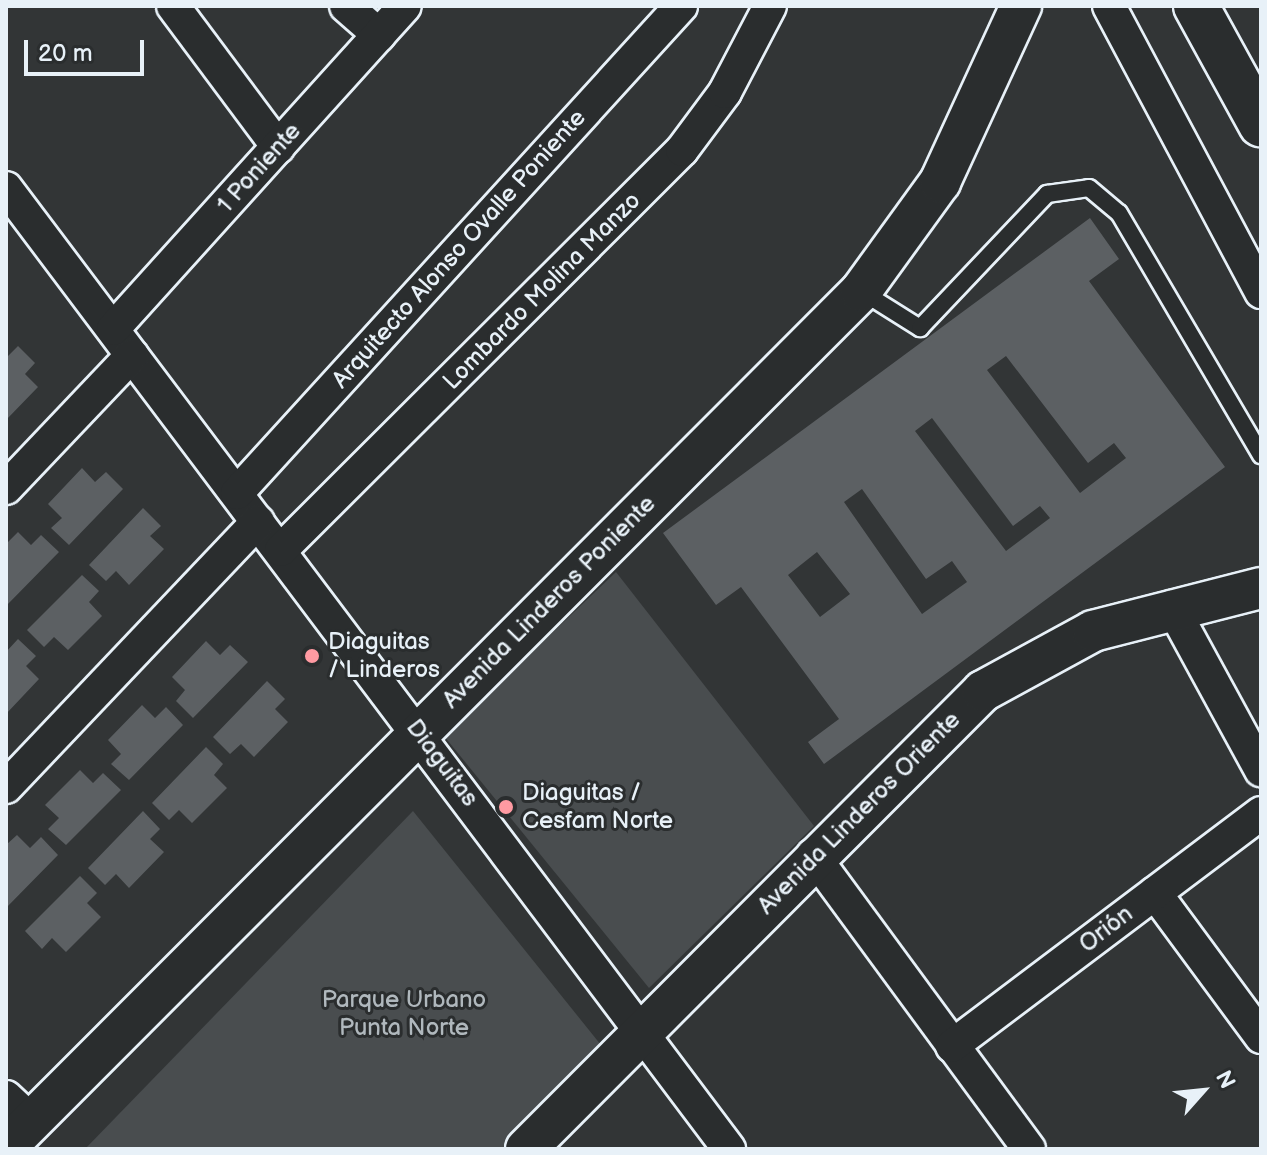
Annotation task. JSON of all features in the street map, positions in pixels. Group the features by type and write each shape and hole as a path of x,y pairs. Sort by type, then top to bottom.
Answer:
{"highway":[{"path":"1196,6 1261,124"}],"street":[{"path":"173,6 278,147"},
{"path":"346,6 379,35"},
{"name":"1 Poniente","path":"113,329 405,6"},
{"name":"Arquitecto Alonso Ovalle Poniente","path":"237,493 681,6"},
{"name":"Lombardo Molina Manzo","path":"281,550 682,150 725,92 770,6"},
{"name":"Avenida Linderos Poniente","path":"15,1122 418,731 861,291 940,182 1021,6"},
{"path":"1109,6 1261,292"},
{"name":"Diaguitas","path":"6,188 418,731 729,1149"},
{"path":"6,488 132,355"},
{"path":"6,787 258,521"},
{"name":"Avenida Linderos Oriente","path":"526,1149 644,1034 813,855 983,691 1055,647 1172,607 1261,588"},
{"path":"1172,607 1261,770"},
{"name":"Orión","path":"952,1046 1261,813"},
{"path":"813,855 1029,1149"},
{"path":"1155,893 1261,1037"}],"lane":[{"path":"861,291 920,328 1047,194 1089,188 1119,213 1261,455"}],"green space":[{"path":"616,572 814,826 649,988 444,736"},
{"name":"Parque Urbano Punta Norte","path":"413,811 605,1050 502,1149 85,1149"}],"building":[{"path":"1090,218 1119,259 1089,281 1225,467 824,764 808,742 839,719 741,587 716,605 663,533","holes":["1006,356 1088,463 1114,443 1126,458 1080,493 987,370","932,418 1013,526 1040,506 1050,518 1006,551 915,431","862,489 926,579 952,561 967,582 922,614 844,502","817,552 850,594 820,617 788,575"]},
{"path":"18,346 35,363 25,374 38,387 6,420 6,358"},
{"path":"82,468 95,482 106,472 123,489 69,545 51,528 62,518 48,504"},
{"path":"143,508 161,526 150,536 164,549 129,585 116,571 106,581 89,565"},
{"path":"18,532 31,545 41,535 59,552 6,606 6,544"},
{"path":"82,575 99,591 89,602 102,616 68,650 54,637 44,647 27,630"},
{"path":"18,639 36,656 26,666 39,679 6,714 6,652"},
{"path":"206,641 220,655 230,645 248,662 193,718 176,701 185,690 172,677"},
{"path":"267,681 285,699 275,709 288,722 254,757 241,744 230,754 213,737"},
{"path":"142,705 155,718 166,707 183,725 129,780 111,764 121,754 108,740"},
{"path":"206,747 223,764 214,775 227,788 192,823 179,810 169,820 152,803"},
{"path":"80,770 93,783 103,773 121,790 66,845 48,829 59,818 45,805"},
{"path":"143,811 160,829 150,839 164,852 129,888 116,874 105,885 88,868"},
{"path":"17,835 30,848 41,837 58,855 6,908 6,845"},
{"path":"80,876 97,893 87,903 101,917 66,952 52,938 42,949 25,931"}],"place":[{"name":"Diaguitas / Linderos","path":"312,656"},
{"name":"Diaguitas / Cesfam Norte","path":"506,807"}]}
